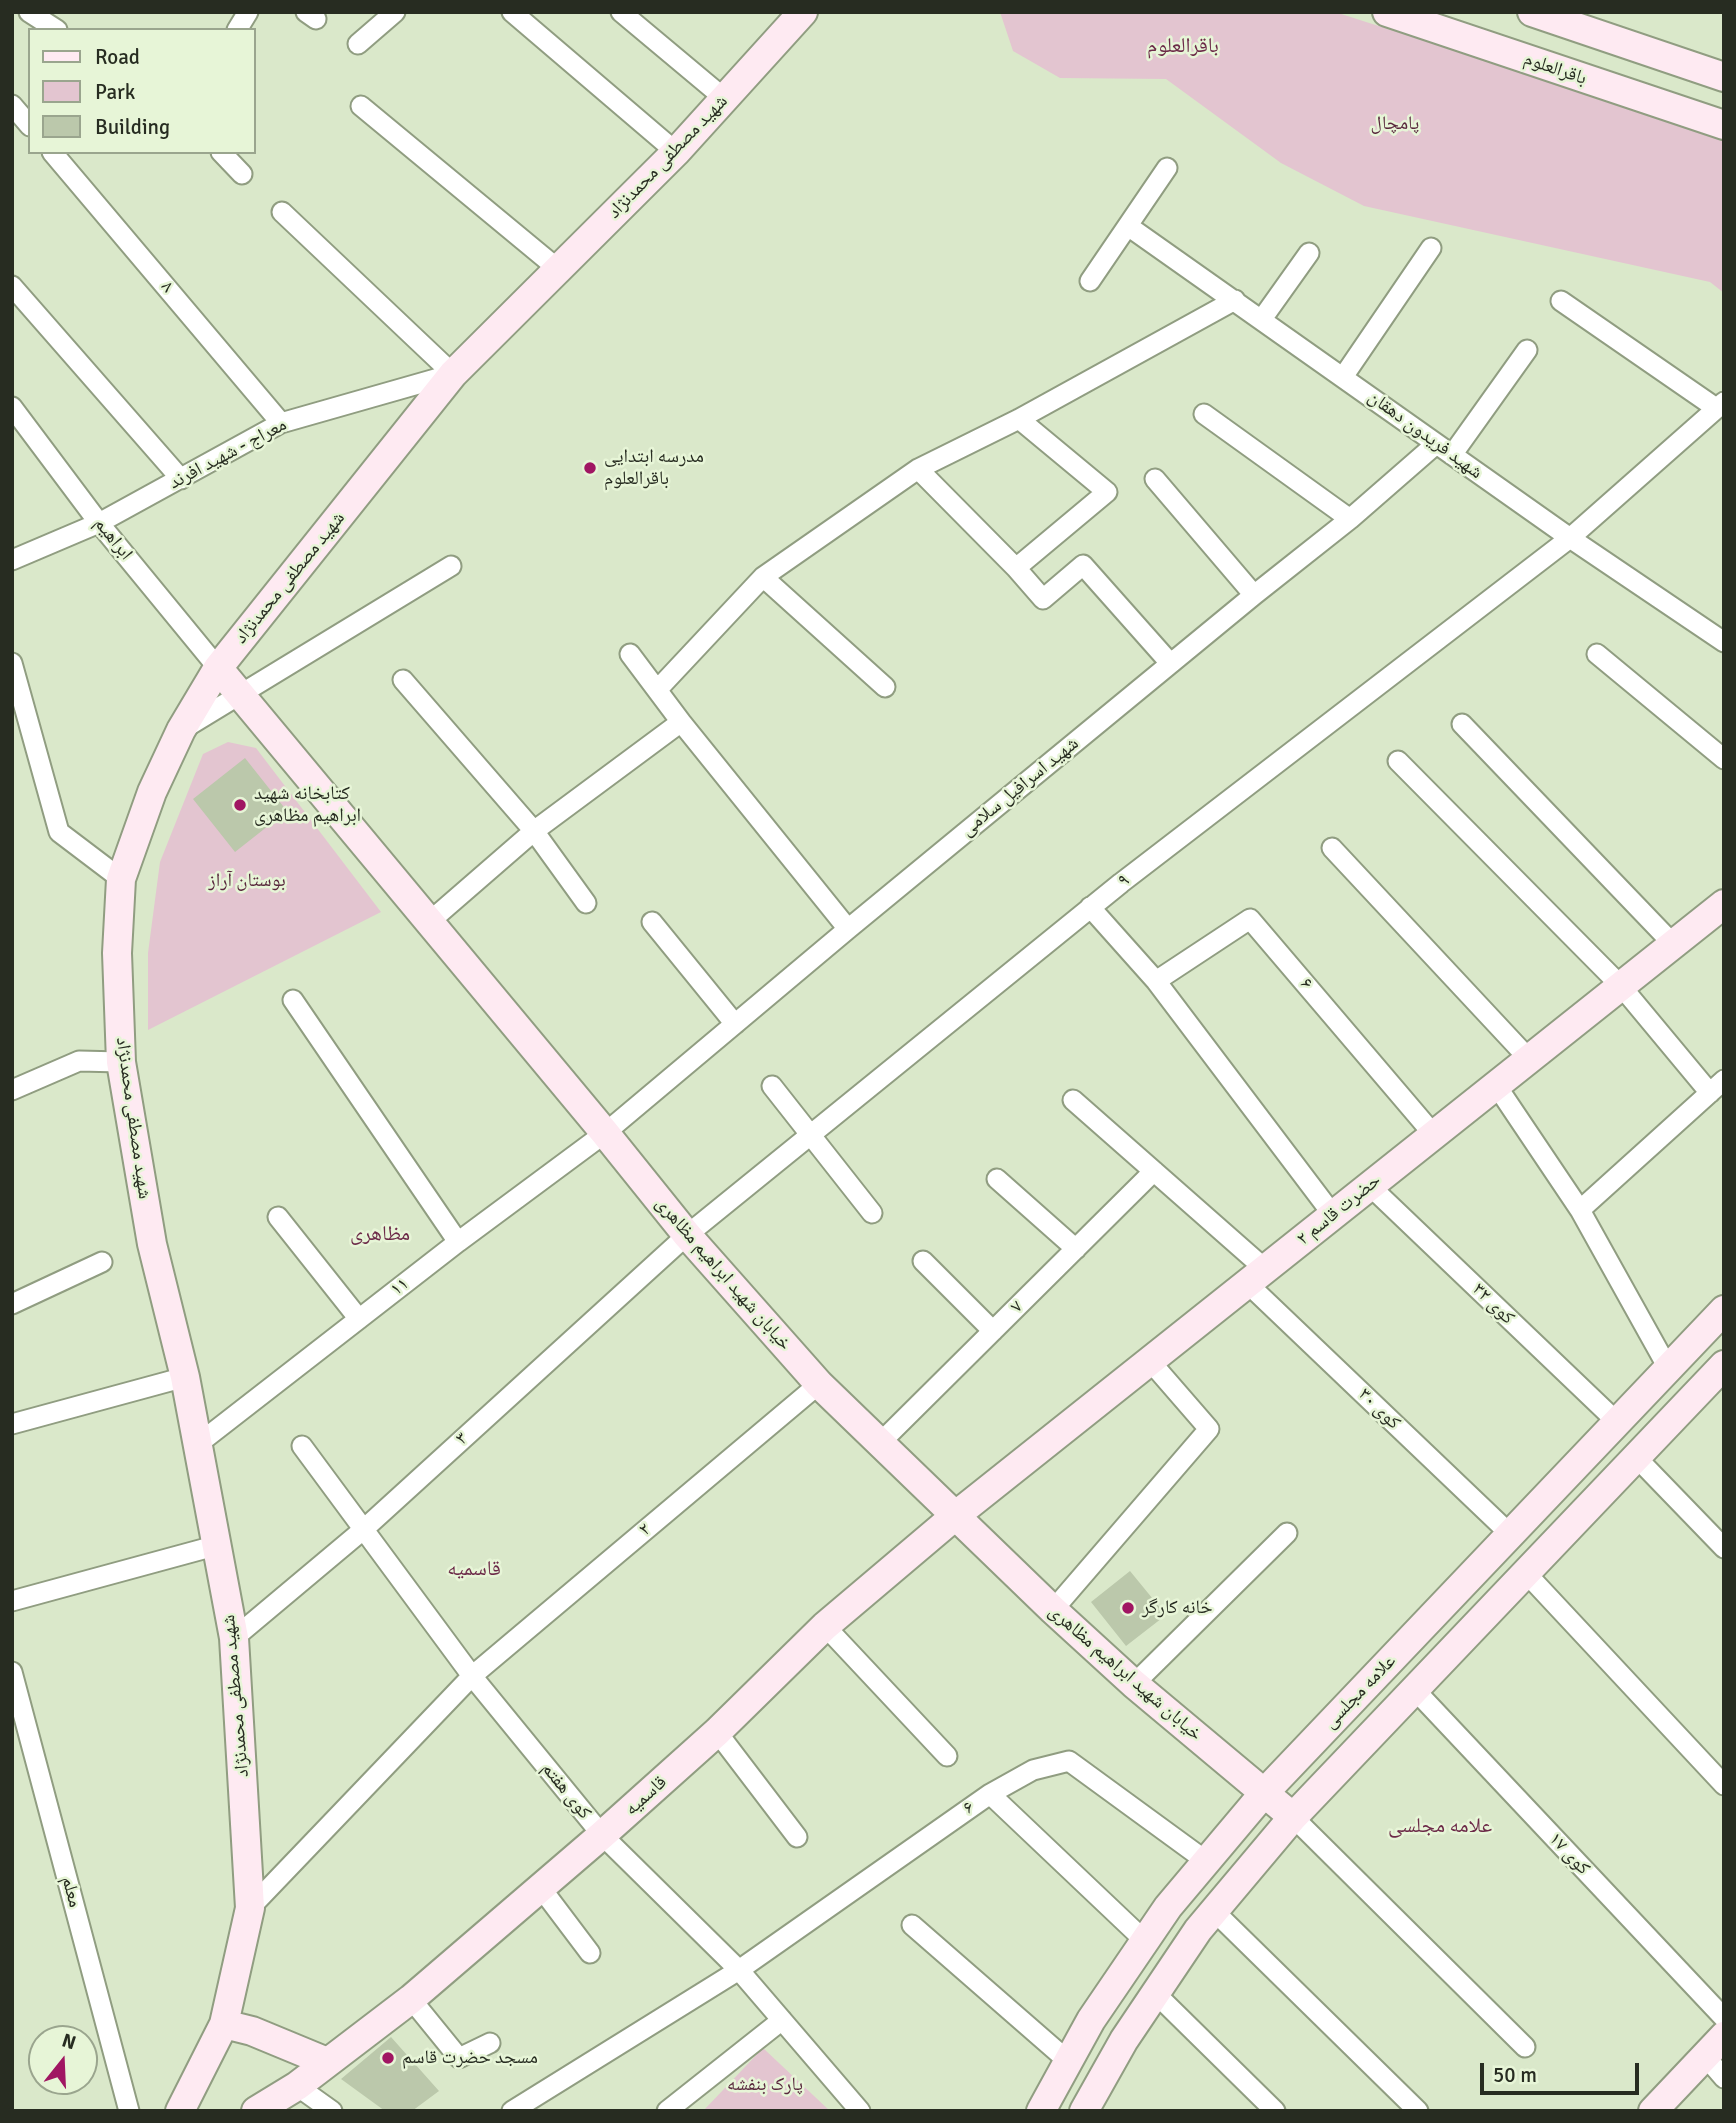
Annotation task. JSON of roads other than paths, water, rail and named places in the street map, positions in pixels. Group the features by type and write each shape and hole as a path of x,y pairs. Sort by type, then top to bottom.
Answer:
{"main road":[{"name":"باقرالعلوم","path":"1387,12 1724,125"},
{"name":"شهید مصطفی محمدنژاد","path":"180,2111 224,2024 250,1908 234,1638 198,1444 152,1244 121,1062 117,953 121,879 152,792 181,730 218,668 453,374 677,152 797,14"},
{"path":"1550,15 1724,76"},
{"name":"خیابان شهید ابراهیم مظاهری","path":"218,668 605,1133 687,1236 818,1384 1053,1610 1134,1684 1293,1817"},
{"name":"۲ حضرت قاسم","path":"955,1516 1724,904"},
{"name":"علامه مجلسی","path":"1041,2111 1091,2020 1168,1907 1206,1861 1264,1793 1724,1310"},
{"name":"علامه مجلسی","path":"1084,2111 1124,2040 1198,1930 1293,1817 1724,1365"},
{"name":"قاسمیه","path":"256,2111 296,2086 411,1999 602,1835 717,1732 825,1626 955,1516"},
{"path":"224,2024 277,2040 327,2062"},
{"path":"1653,2111 1714,2046"}],"street":[{"path":"29,12 54,28"},
{"path":"238,28 248,12"},
{"path":"358,44 395,12"},
{"path":"512,12 677,152"},
{"path":"621,12 725,99"},
{"path":"12,105 28,124"},
{"path":"361,106 558,269"},
{"name":"۸","path":"54,154 281,422"},
{"path":"223,154 242,174"},
{"path":"1090,281 1167,168"},
{"path":"282,212 453,374"},
{"name":"شهید فریدون دهقان","path":"1128,226 1570,538 1724,642"},
{"path":"1343,377 1431,248"},
{"path":"1262,319 1309,253"},
{"path":"12,286 181,479"},
{"path":"658,689 763,577 918,469 1019,419 1235,300"},
{"path":"1561,301 1720,405"},
{"name":"شهید اسرافیل سلامی","path":"605,1133 1170,663 1350,519 1444,450 1527,350"},
{"name":"معراج - شهید افرند","path":"12,560 99,523 281,422 453,374"},
{"name":"۹","path":"687,1236 1090,907 1570,538 1720,405"},
{"name":"ابراهیم","path":"12,407 99,523 218,668"},
{"path":"1203,414 1350,519"},
{"path":"1016,568 1107,492 1019,419"},
{"path":"918,469 1043,598 1083,565 1170,663"},
{"path":"1155,479 1254,595"},
{"path":"181,730 451,566"},
{"path":"763,577 885,687"},
{"path":"630,654 681,722 848,929"},
{"path":"1597,654 1724,759"},
{"path":"12,663 59,832 121,879"},
{"path":"402,680 534,831 586,903"},
{"path":"428,923 534,831 681,722"},
{"path":"1462,724 1673,944"},
{"path":"1398,761 1717,1086 1580,1210"},
{"path":"1332,848 1529,1059"},
{"path":"1090,907 1156,981 1333,1215"},
{"name":"۶","path":"1156,981 1250,919 1434,1135"},
{"path":"652,922 735,1024"},
{"path":"293,1000 458,1242"},
{"path":"12,1090 79,1061 121,1062"},
{"path":"1496,1085 1580,1210 1668,1368"},
{"path":"772,1086 872,1213"},
{"name":"کوی ۳۰","path":"1073,1100 1154,1171 1510,1534"},
{"name":"۱۱","path":"198,1444 458,1242 605,1133"},
{"name":"۷","path":"880,1443 1154,1171"},
{"path":"997,1179 1076,1249"},
{"name":"کوی ۳۲","path":"1370,1186 1617,1422"},
{"path":"278,1217 359,1319"},
{"name":"۳","path":"234,1638 363,1529 687,1236"},
{"path":"923,1261 993,1331"},
{"path":"12,1304 102,1262"},
{"path":"1053,1610 1209,1429 1150,1361"},
{"path":"12,1424 184,1377"},
{"name":"۲","path":"250,1908 472,1676 818,1384"},
{"name":"کوی هفتم","path":"302,1447 472,1676 602,1835 738,1970 860,2111"},
{"path":"1636,1457 1724,1548"},
{"path":"1134,1684 1287,1533"},
{"path":"12,1601 218,1545"},
{"path":"1526,1573 1724,1785"},
{"path":"825,1626 947,1756"},
{"name":"معلم","path":"12,1672 129,2111"},
{"name":"کوی ۱۷","path":"1415,1690 1724,2018"},
{"path":"717,1732 797,1837"},
{"name":"۶","path":"513,2111 738,1970 990,1794 1032,1770 1069,1761 1206,1861"},
{"path":"990,1794 1145,1941"},
{"path":"1293,1817 1525,2047"},
{"path":"541,1888 590,1953"},
{"path":"1214,1911 1418,2111"},
{"path":"912,1925 1069,2061"},
{"path":"1156,1994 1275,2111"},
{"path":"411,1999 459,2058 489,2043"},
{"path":"667,2111 782,2020"},
{"path":"1714,2046 1724,2078"},
{"path":"296,2086 332,2111"}],"place":[{"name":"مدرسه ابتدایی باقرالعلوم","path":"590,468"},
{"name":"کتابخانه شهید ابراهیم مظاهری","path":"240,805"},
{"name":"خانه کارگر","path":"1128,1608"},
{"name":"مسجد حضرت قاسم","path":"388,2058"}],"district":[{"name":"باقرالعلوم","path":"1183,46"},
{"name":"مظاهری","path":"380,1234"},
{"name":"قاسمیه","path":"474,1569"},
{"name":"علامه مجلسی","path":"1440,1826"}],"park label":[{"name":"پامچال","path":"1395,124"},
{"name":"بوستان آراز","path":"247,881"},
{"name":"پارک بنفشه","path":"765,2085"}]}
